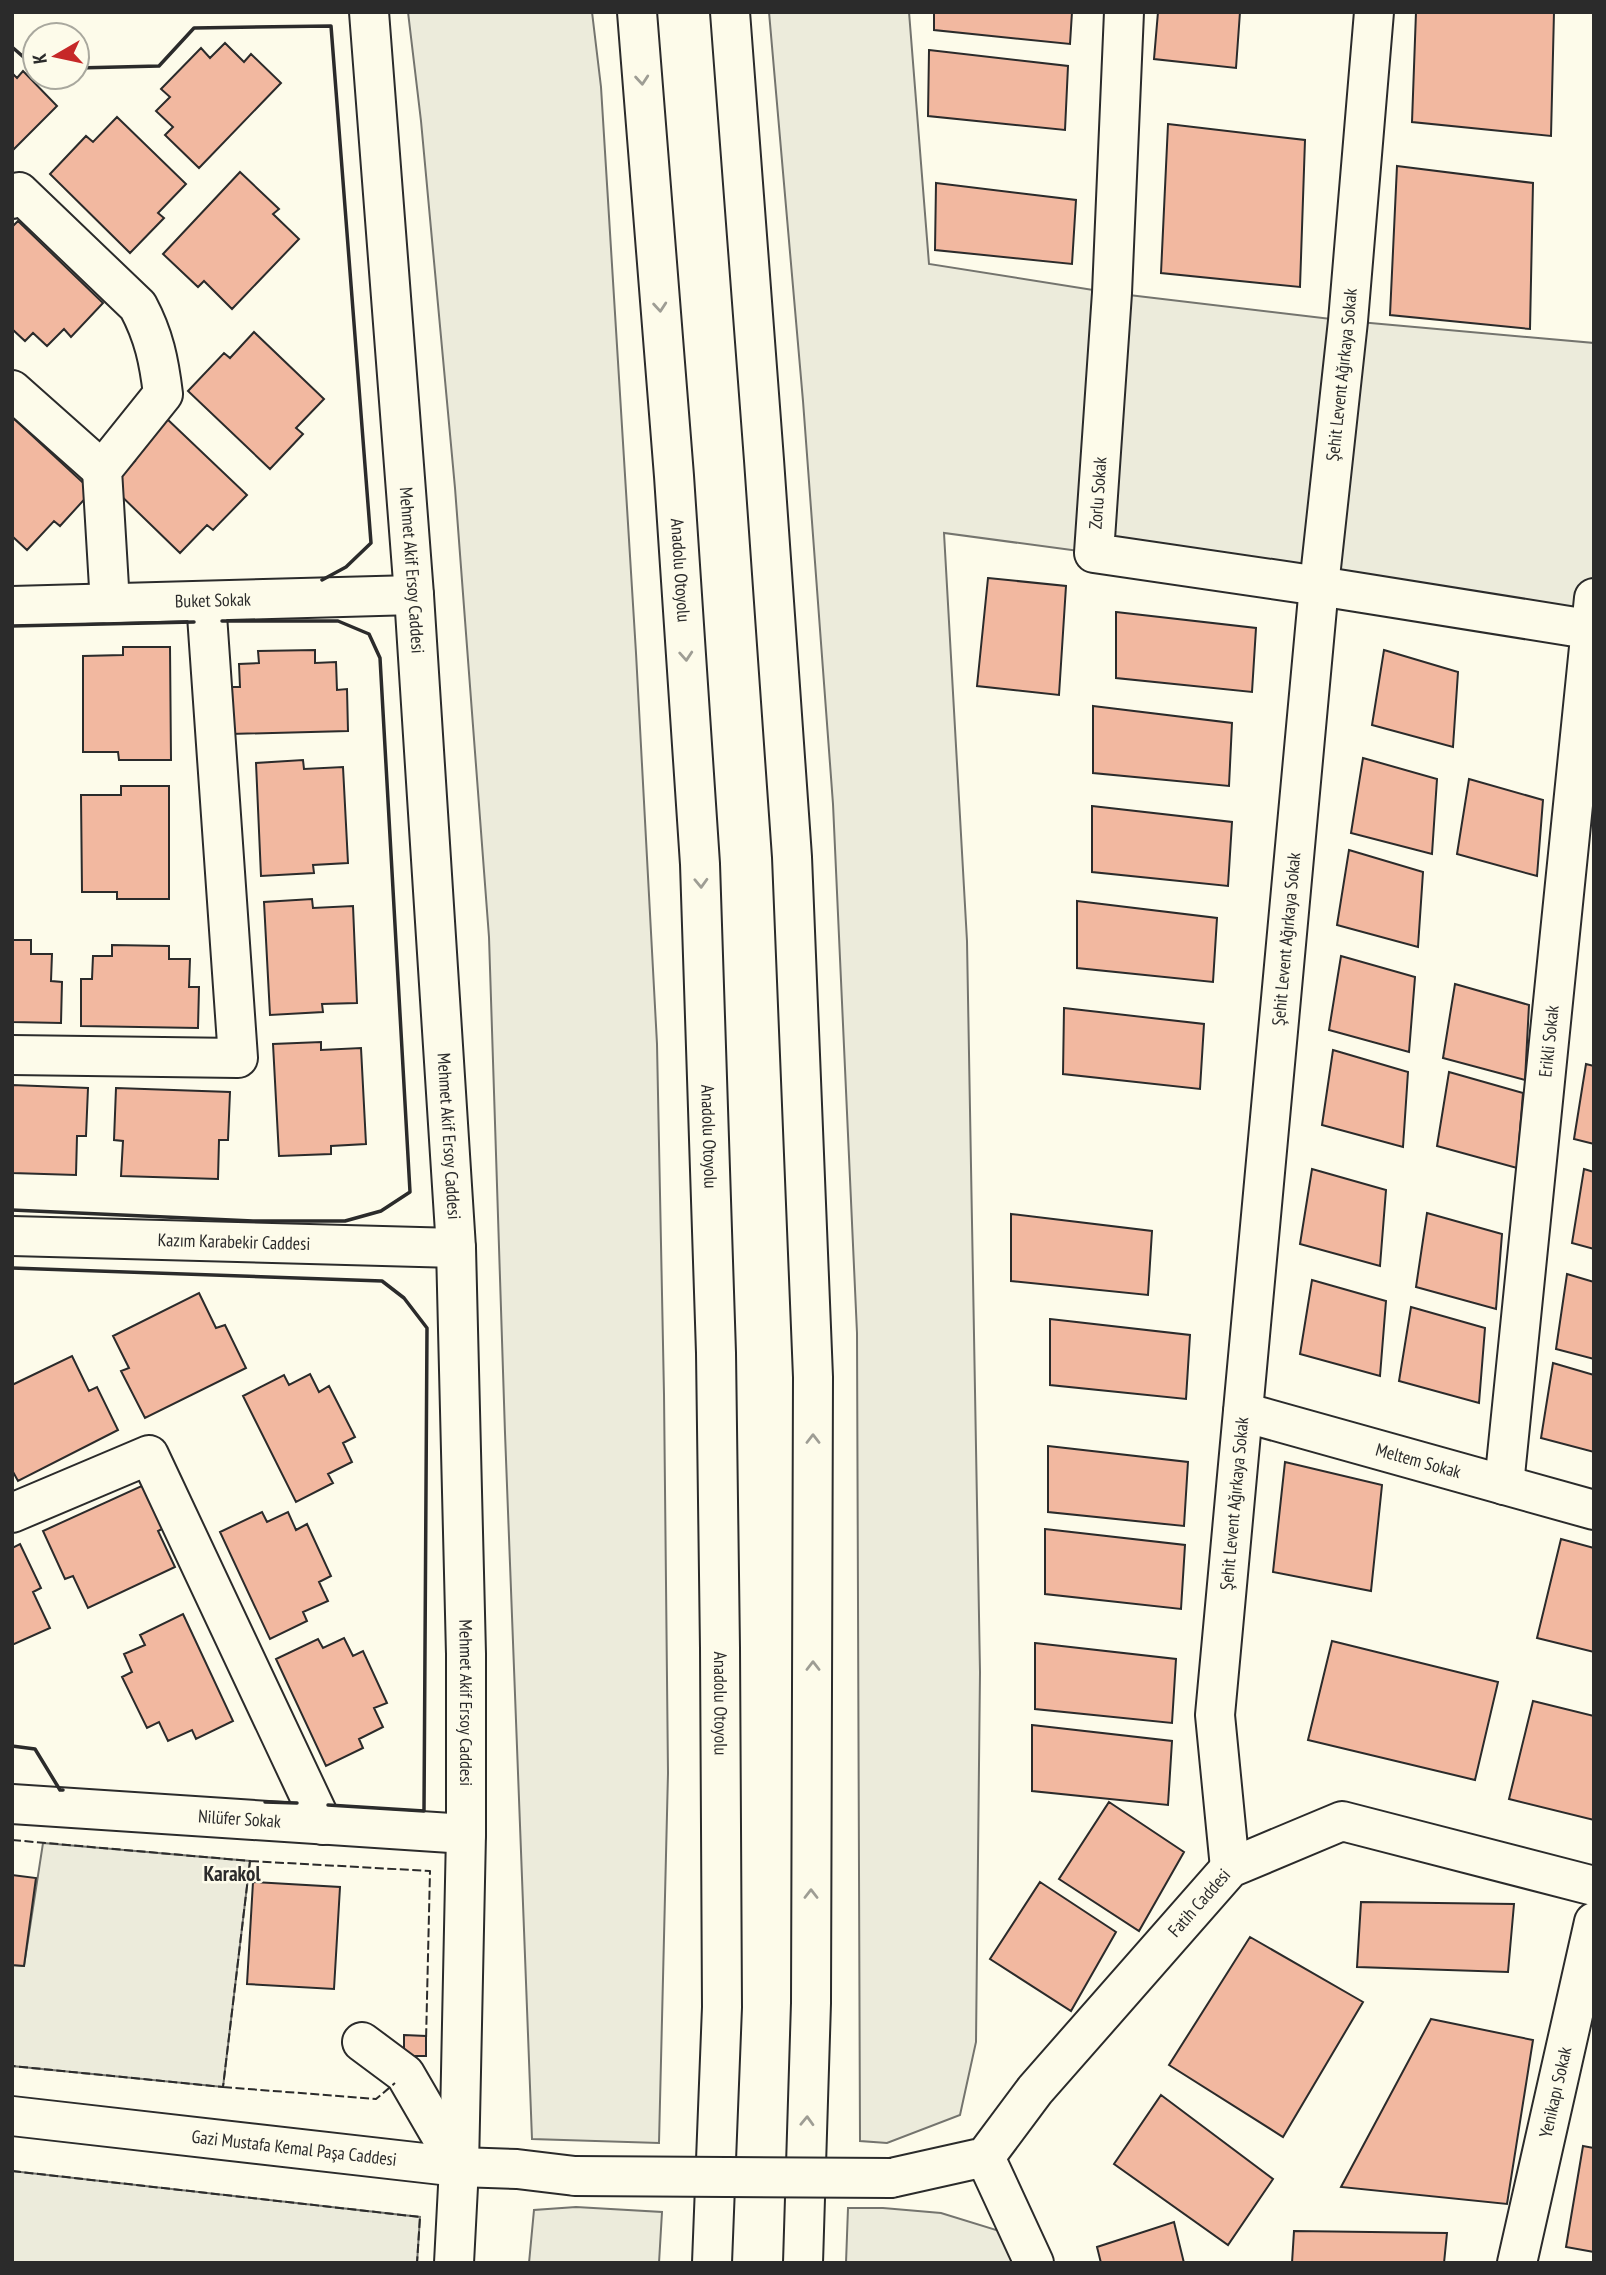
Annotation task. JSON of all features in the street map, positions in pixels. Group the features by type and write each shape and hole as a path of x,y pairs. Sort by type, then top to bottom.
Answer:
{"main road":[{"name":"Mehmet Akif Ersoy Caddesi","path":"369,12 414,595 456,1248 466,1640 466,1834 459,2167 454,2263"},
{"name":"Anadolu Otoyolu","path":"637,12 675,490 700,864 716,1353 720,1662 722,2007 712,2263"},
{"path":"730,12 792,857 813,1377 811,1989 803,2263"},
{"name":"Zorlu Sokak","path":"1124,12 1112,293 1094,553 1320,586 1592,619"},
{"name":"Şehit Levent Ağırkaya Sokak","path":"1230,1868 1216,1715 1320,586 1348,321 1374,12"},
{"path":"12,199 19,192 138,306 150,329 159,364 163,394 102,470 110,604"},
{"path":"12,390 102,470"},
{"name":"Buket Sokak","path":"12,606 414,595"},
{"path":"12,1055 238,1058 206,601"},
{"name":"Erikli Sokak","path":"1504,1485 1592,619"},
{"name":"Kazım Karabekir Caddesi","path":"12,1236 456,1248"},
{"name":"Meltem Sokak","path":"1243,1412 1594,1510"},
{"path":"12,1513 149,1455 323,1825"},
{"name":"Nilüfer Sokak","path":"12,1804 466,1834"},
{"name":"Fatih Caddesi","path":"985,2157 1035,2090 1230,1868 1342,1821 1594,1886"},
{"name":"Yenikapı Sokak","path":"1517,2263 1594,1922"},
{"path":"362,2042 405,2074 459,2167"},
{"name":"Gazi Mustafa Kemal Paşa Caddesi","path":"12,2116 459,2167 517,2169 575,2176 891,2178 985,2157"},
{"path":"985,2157 1034,2263"}],"shaded area":[{"path":"408,12 592,12 601,87 657,1044 668,1773 659,2143 532,2139 489,937 455,488 421,121"},
{"path":"769,12 909,12 929,264 1112,293 1348,321 1594,343 1594,630 1094,553 944,533 967,941 980,1672 976,2042 960,2115 887,2143 860,2141 857,1333 833,804 803,401"},
{"path":"43,1843 250,1861 223,2087 12,2066 12,1965 24,1966"},
{"path":"12,2171 420,2217 417,2263 12,2263"},
{"path":"576,2207 662,2212 659,2263 529,2263 534,2210"},
{"path":"848,2208 941,2213 1022,2238 1034,2263 846,2263"}],"building":[{"path":"934,12 1072,12 1070,44 934,30"},
{"path":"1158,12 1240,12 1236,68 1154,59"},
{"path":"1416,12 1554,12 1551,136 1412,122"},
{"path":"225,43 244,62 251,54 281,83 199,168 165,135 173,127 156,111 170,97 161,89 201,48 210,58"},
{"path":"929,50 1068,66 1065,130 928,116"},
{"path":"12,73 17,78 21,73 21,91 42,91 57,106 12,151"},
{"path":"117,117 186,184 158,213 164,218 130,253 50,174 86,136 93,142"},
{"path":"1168,124 1305,140 1300,287 1161,273"},
{"path":"1397,166 1533,183 1530,329 1390,315"},
{"path":"240,172 279,209 273,214 299,239 232,309 204,281 198,287 163,254"},
{"path":"936,183 1076,200 1072,264 935,250"},
{"path":"18,221 103,303 71,337 64,329 47,346 33,333 25,341 12,329 12,227"},
{"path":"254,332 324,399 296,428 303,434 270,469 188,391 224,353 230,358"},
{"path":"12,417 92,491 60,526 54,521 27,550 12,536"},
{"path":"165,417 247,495 213,530 207,525 180,553 111,486 135,461 129,455"},
{"path":"988,578 1066,586 1059,695 977,686"},
{"path":"1116,612 1256,628 1252,692 1116,678"},
{"path":"123,647 170,647 171,760 119,760 118,752 83,752 83,656 123,655"},
{"path":"315,650 315,663 336,662 337,690 347,689 348,731 230,734 229,687 240,687 239,664 259,663 258,651"},
{"path":"1384,650 1458,672 1453,747 1372,725"},
{"path":"1093,706 1232,723 1229,786 1093,773"},
{"path":"1363,758 1437,779 1432,854 1351,833"},
{"path":"303,760 304,769 343,767 348,863 313,865 314,873 261,876 256,763"},
{"path":"1469,779 1543,800 1537,876 1457,854"},
{"path":"121,786 169,786 169,899 117,899 117,892 82,892 81,795 121,795"},
{"path":"1092,806 1232,822 1228,886 1092,872"},
{"path":"1349,850 1423,872 1418,947 1337,925"},
{"path":"312,899 313,908 353,906 357,1003 322,1004 323,1012 270,1015 264,902"},
{"path":"1077,901 1217,918 1213,982 1077,968"},
{"path":"12,940 31,940 31,954 52,954 51,981 62,982 61,1023 12,1022"},
{"path":"112,945 169,946 169,959 190,959 189,987 199,987 198,1028 81,1026 81,979 92,979 93,956 112,956"},
{"path":"1341,956 1415,977 1409,1052 1329,1030"},
{"path":"1455,984 1529,1005 1525,1080 1443,1058"},
{"path":"1064,1008 1204,1024 1200,1089 1063,1074"},
{"path":"321,1042 321,1050 361,1048 366,1144 331,1146 331,1154 279,1156 273,1044"},
{"path":"1333,1050 1408,1072 1403,1147 1322,1125"},
{"path":"1586,1064 1594,1066 1594,1144 1574,1139"},
{"path":"1449,1072 1523,1093 1517,1168 1437,1146"},
{"path":"12,1085 88,1088 86,1136 77,1136 76,1175 12,1173"},
{"path":"116,1088 230,1092 228,1140 219,1140 218,1179 121,1176 123,1141 114,1140"},
{"path":"1312,1169 1386,1190 1380,1266 1300,1244"},
{"path":"1584,1169 1594,1172 1594,1249 1572,1243"},
{"path":"1427,1213 1502,1234 1496,1309 1416,1287"},
{"path":"1011,1214 1152,1231 1148,1295 1011,1281"},
{"path":"1567,1274 1594,1282 1594,1359 1556,1349"},
{"path":"1312,1280 1386,1301 1380,1376 1300,1354"},
{"path":"199,1293 216,1328 225,1325 246,1368 145,1418 121,1371 129,1368 113,1336"},
{"path":"1411,1307 1485,1328 1479,1403 1399,1381"},
{"path":"1050,1319 1190,1335 1186,1399 1050,1385"},
{"path":"72,1356 89,1391 97,1387 118,1430 18,1481 12,1470 12,1385"},
{"path":"1553,1363 1594,1375 1594,1452 1541,1438"},
{"path":"310,1374 319,1392 329,1386 355,1437 343,1443 352,1462 328,1474 333,1483 296,1502 243,1396 284,1375 289,1385"},
{"path":"1048,1446 1188,1462 1184,1526 1048,1512"},
{"path":"1285,1462 1382,1485 1371,1591 1273,1572"},
{"path":"146,1484 166,1527 158,1531 175,1567 88,1608 73,1576 65,1579 43,1531"},
{"path":"262,1512 267,1522 288,1512 296,1530 307,1524 331,1576 319,1582 328,1601 303,1612 307,1621 270,1639 220,1532"},
{"path":"1045,1529 1185,1545 1181,1609 1045,1594"},
{"path":"1561,1539 1594,1548 1594,1652 1537,1638"},
{"path":"20,1544 41,1588 33,1592 50,1628 12,1645 12,1548"},
{"path":"183,1614 233,1721 196,1739 192,1730 168,1741 159,1722 147,1728 122,1677 132,1672 124,1654 145,1645 140,1635"},
{"path":"344,1638 353,1656 363,1651 387,1703 374,1708 383,1727 359,1739 363,1748 326,1766 276,1659 318,1639 323,1648"},
{"path":"1332,1641 1498,1682 1475,1780 1308,1740"},
{"path":"1035,1643 1176,1659 1172,1723 1035,1709"},
{"path":"1533,1701 1594,1716 1594,1820 1509,1799"},
{"path":"1032,1725 1172,1741 1168,1805 1032,1791"},
{"path":"1109,1802 1184,1852 1139,1931 1059,1879"},
{"path":"12,1875 36,1878 24,1966 12,1965"},
{"path":"253,1882 340,1887 334,1989 247,1984"},
{"path":"1040,1882 1116,1932 1071,2011 990,1959"},
{"path":"1361,1902 1514,1904 1508,1972 1357,1967"},
{"path":"1250,1937 1363,2002 1283,2137 1169,2065"},
{"path":"1431,2019 1533,2040 1507,2204 1341,2187"},
{"path":"404,2035 426,2036 426,2056 404,2056"},
{"path":"1161,2095 1273,2179 1228,2245 1114,2164"},
{"path":"1583,2146 1594,2148 1594,2252 1566,2247"},
{"path":"1174,2222 1184,2263 1101,2263 1097,2247"},
{"path":"1294,2231 1447,2233 1444,2263 1292,2263"}],"fence":[{"path":"12,1840 250,1861 223,2087 12,2066"},
{"path":"250,1861 430,1871 426,2041"},
{"path":"223,2087 376,2099 395,2083"},
{"path":"12,2171 420,2217 417,2263"}],"wall":[{"path":"91,68 159,66 194,28 331,26 371,543 346,567 322,580"},
{"path":"12,47 21,55"},
{"path":"12,1210 253,1221 345,1221 381,1211 410,1192 380,658 369,634 338,621 222,621"},
{"path":"12,626 194,622"},
{"path":"12,1268 382,1281 404,1298 427,1328 424,1811 328,1805"},
{"path":"12,1746 35,1749 60,1790 63,1790"},
{"path":"265,1802 297,1803"}],"district":[{"name":"Karakol","path":"232,1874"}]}
